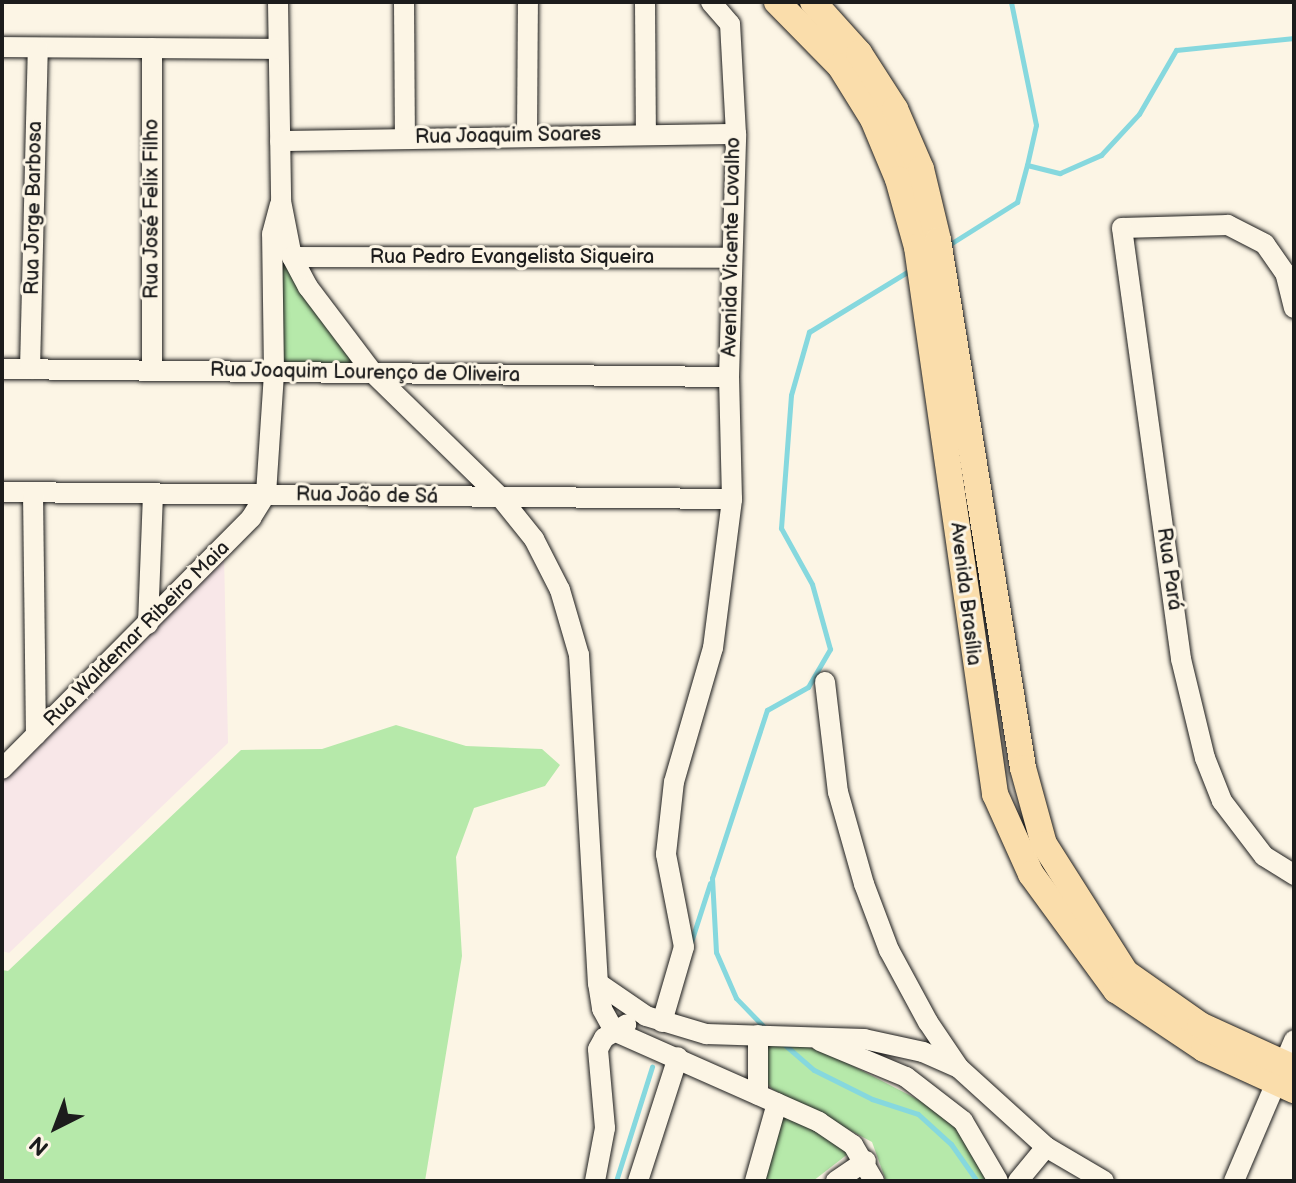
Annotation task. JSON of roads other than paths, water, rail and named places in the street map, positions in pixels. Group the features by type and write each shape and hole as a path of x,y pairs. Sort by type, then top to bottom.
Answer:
{"main road":[{"name":"Avenida Brasília","path":"777,2 840,66 910,174"},
{"name":"Avenida Brasília","path":"813,2 859,53 895,109 910,174 917,247 954,413 1023,768 1044,844 1126,973 1200,1025 1287,1077"}],"street":[{"path":"278,2 281,201 292,257 308,287 373,373 501,498 534,539 560,590 579,655 602,1009 614,1031 819,1122 853,1145 866,1161 874,1181"},
{"path":"404,2 405,138"},
{"path":"527,136 528,2"},
{"path":"645,2 646,135"},
{"name":"Avenida Vicente Lovalho","path":"654,1019 684,947 666,854 674,782 713,648 732,499 729,377 736,134 730,24 711,2"},
{"path":"2,47 278,49"},
{"name":"Rua Jorge Barbosa","path":"30,369 38,48"},
{"name":"Rua José Felix Filho","path":"152,48 152,370"},
{"name":"Rua Joaquim Soares","path":"280,141 736,134"},
{"path":"266,494 274,372 272,234 281,201"},
{"name":"Rua Pará","path":"1294,308 1285,273 1265,244 1228,225 1122,228 1181,659 1205,758 1222,801 1264,856 1294,875"},
{"name":"Rua Pedro Evangelista Siqueira","path":"292,257 732,258"},
{"name":"Rua Joaquim Lourenço de Oliveira","path":"2,369 729,377"},
{"name":"Rua João de Sá","path":"2,492 732,499"},
{"path":"33,492 36,735"},
{"path":"148,624 153,493"},
{"name":"Rua Waldemar Ribeiro Maia","path":"2,769 251,518 266,494"},
{"path":"825,682 838,792 864,884 889,950 959,1068 1046,1147 1104,1181"},
{"path":"598,983 654,1019 706,1034 864,1039 923,1052 959,1068"},
{"path":"595,1181 605,1128 598,1049 614,1031 654,1019"},
{"path":"755,1181 768,1099 758,1035"},
{"path":"805,1035 906,1077 963,1121 998,1181"},
{"path":"1234,1181 1287,1077 1294,1040"},
{"path":"638,1181 678,1057"},
{"path":"1018,1181 1046,1147"},
{"path":"836,1181 866,1161"}],"waterway":[{"path":"947,246 1017,202 1027,165 1036,125 1011,2"},
{"path":"1027,165 1060,173 1101,155 1139,114 1176,50 1294,38"},
{"path":"766,1029 736,998 716,952 712,878 767,710 808,687 830,649 812,584 781,528 791,395 809,332 912,269"},
{"path":"691,942 710,883"},
{"path":"785,1045 814,1070 872,1099 918,1114 951,1144 977,1181"},
{"path":"616,1181 652,1067"}]}
